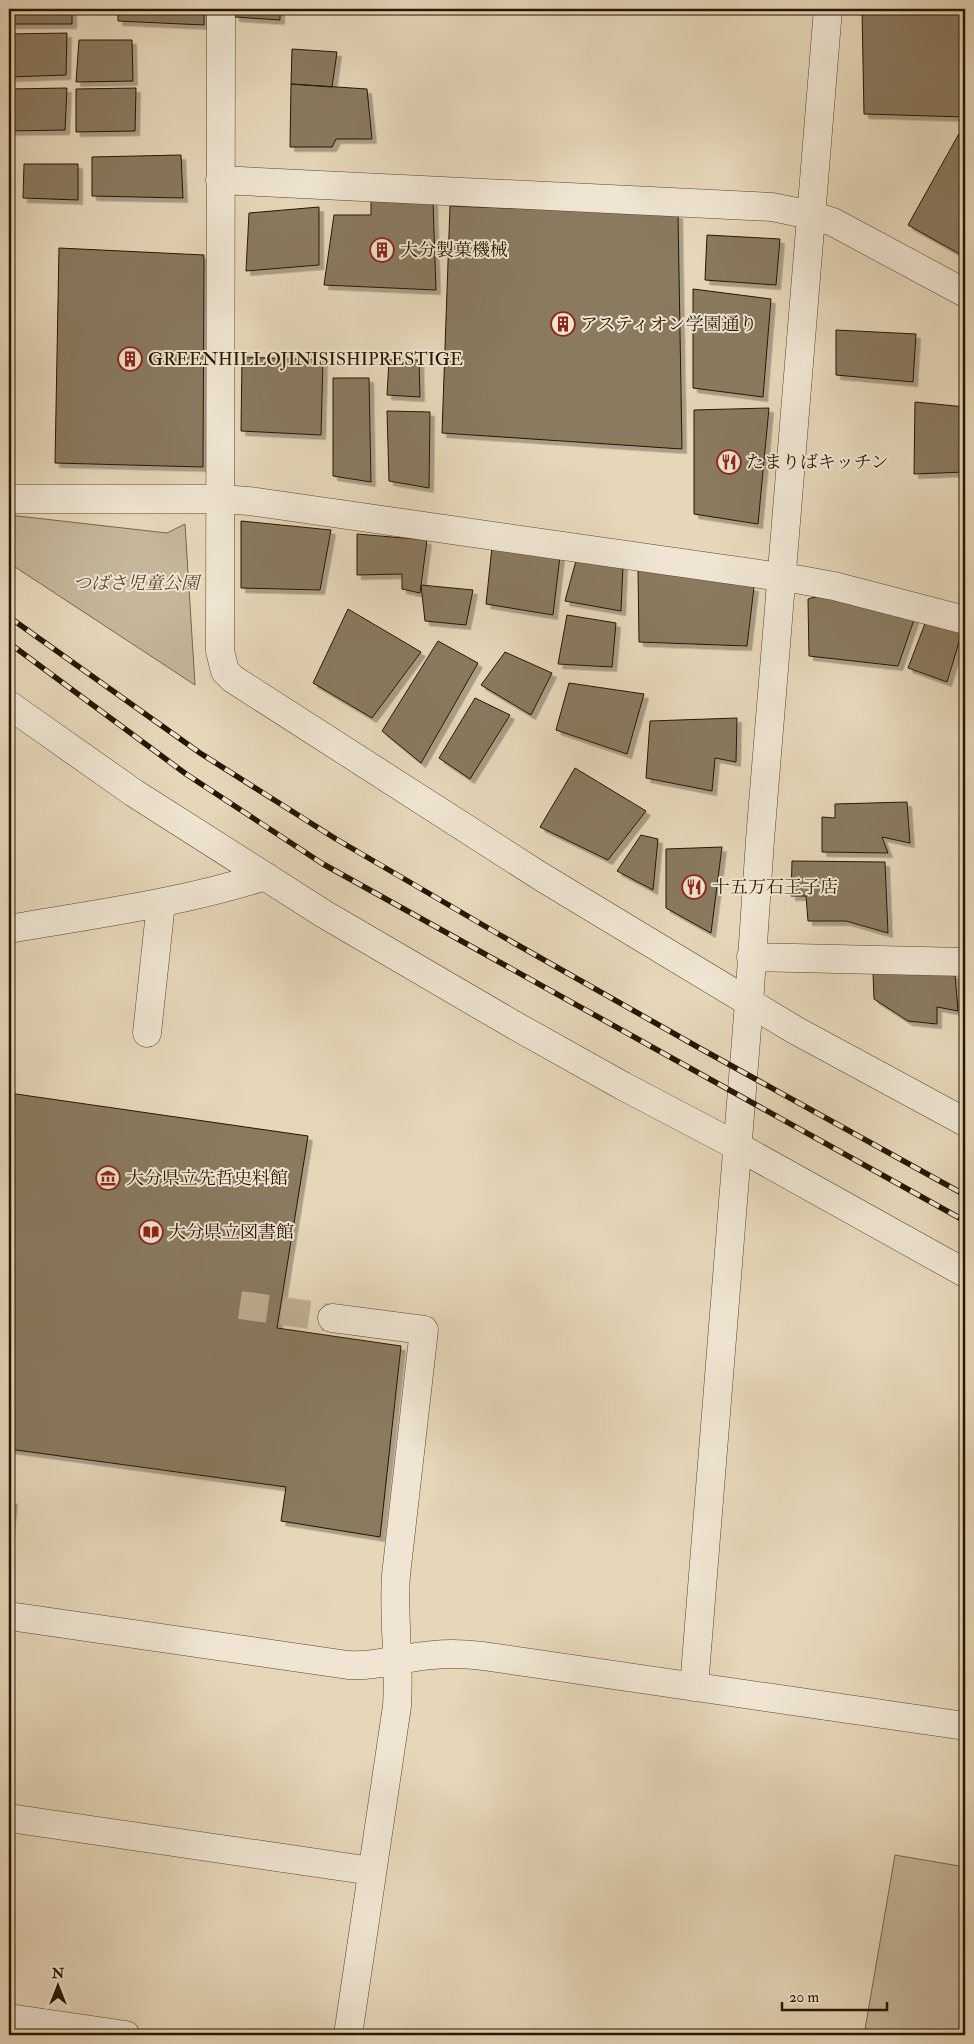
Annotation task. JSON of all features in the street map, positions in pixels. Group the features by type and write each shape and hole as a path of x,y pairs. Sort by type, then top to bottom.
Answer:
{"street":[{"path":"221,9 220,652 225,671 233,679 540,876 795,1030 965,1122"},
{"path":"694,1687 781,578 828,9"},
{"path":"220,180 772,207 811,215 853,232 965,293"},
{"path":"9,499 220,499 249,501 834,586 965,620"},
{"path":"9,705 134,793 324,914 622,1086 737,1146 965,1273"},
{"path":"9,929 161,903 227,889 265,876"},
{"path":"147,1033 161,903"},
{"path":"752,957 965,962"},
{"path":"332,1318 424,1330 396,1575 394,1605 398,1661 397,1706 348,2035"},
{"path":"9,1616 348,1665 364,1666 430,1655 457,1653 965,1726"},
{"path":"9,1818 372,1871"},
{"path":"9,2018 126,2035"}],"green space":[{"name":"つばさ児童公園","path":"9,515 167,533 185,524 195,685 9,563"},
{"path":"895,1855 965,1867 965,2035 864,2035"}],"building":[{"path":"9,9 72,9 72,24 9,24"},
{"path":"118,9 204,9 204,25 118,21"},
{"path":"235,9 280,9 280,20 235,17"},
{"path":"862,9 965,9 965,117 864,114"},
{"path":"67,33 66,75 9,77 9,34"},
{"path":"79,40 132,40 133,81 76,82"},
{"path":"292,49 337,52 332,87 291,84"},
{"path":"291,84 367,89 372,139 336,139 332,147 290,147"},
{"path":"67,88 65,130 9,131 9,89"},
{"path":"136,88 135,131 76,132 76,89"},
{"path":"965,123 965,257 908,225"},
{"path":"181,155 183,198 92,196 92,157"},
{"path":"24,164 78,164 78,200 23,198"},
{"name":"大分製菓機械","path":"371,197 433,201 436,290 324,285 334,215 371,215"},
{"name":"アスティオン学園通り","path":"450,206 678,214 682,449 442,433"},
{"path":"319,207 319,265 246,271 249,213"},
{"path":"707,235 780,239 776,285 705,280"},
{"name":"GREENHILLOJINISISHIPRESTIGE","path":"59,248 204,255 203,467 55,463"},
{"path":"693,289 771,299 763,397 693,388"},
{"path":"836,330 916,334 913,382 836,375"},
{"path":"242,357 323,360 321,435 241,431"},
{"path":"389,360 419,360 420,397 387,395"},
{"path":"333,378 369,378 371,482 333,476"},
{"path":"915,402 965,407 965,472 914,474"},
{"name":"たまりばキッチン","path":"769,408 758,524 694,514 694,410"},
{"path":"387,411 430,412 429,488 389,481"},
{"path":"241,521 331,530 320,590 241,588"},
{"path":"357,534 427,540 420,593 402,589 402,574 357,575"},
{"path":"492,547 560,556 553,615 486,604"},
{"path":"577,557 623,565 621,611 565,601"},
{"path":"638,569 754,587 747,646 639,642"},
{"path":"421,585 473,590 466,625 425,621"},
{"path":"827,594 915,617 898,666 809,656 808,599"},
{"path":"348,609 421,652 372,718 313,683"},
{"path":"567,615 616,623 612,667 558,664"},
{"path":"926,621 963,629 947,682 908,668"},
{"path":"438,641 478,663 421,763 382,731"},
{"path":"505,652 552,673 531,715 481,685"},
{"path":"569,683 644,694 627,754 556,730"},
{"path":"475,698 510,715 470,779 439,758"},
{"path":"737,718 736,762 715,758 712,791 646,778 650,721"},
{"path":"575,768 646,811 608,860 540,827"},
{"path":"907,802 910,843 882,837 888,853 822,852 822,817 835,818 835,804"},
{"path":"641,835 658,839 653,890 617,871"},
{"path":"722,847 711,933 666,908 666,849"},
{"path":"792,861 885,862 888,933 846,921 808,921 806,896 791,896"},
{"path":"873,972 955,974 958,1011 937,1007 937,1024 908,1021 874,999"},
{"name":"大分県立図書館","path":"9,1093 308,1136 277,1328 401,1346 380,1537 281,1521 286,1487 9,1449"},
{"path":"9,1499 13,1500 9,1537"}],"tunnel":[{"path":"240,1305 332,1318"}],"railway":[{"path":"9,617 200,753 336,839 703,1050 965,1195"},
{"path":"9,643 186,774 323,864 965,1221"}],"place":[{"name":"大分製菓機械","path":"382,250"},
{"name":"アスティオン学園通り","path":"563,324"},
{"name":"GREENHILLOJINISISHIPRESTIGE","path":"130,359"},
{"name":"たまりばキッチン","path":"729,462"},
{"name":"十五万石王子店","path":"694,887"},
{"name":"大分県立先哲史料館","path":"108,1178"},
{"name":"大分県立図書館","path":"151,1232"}]}
